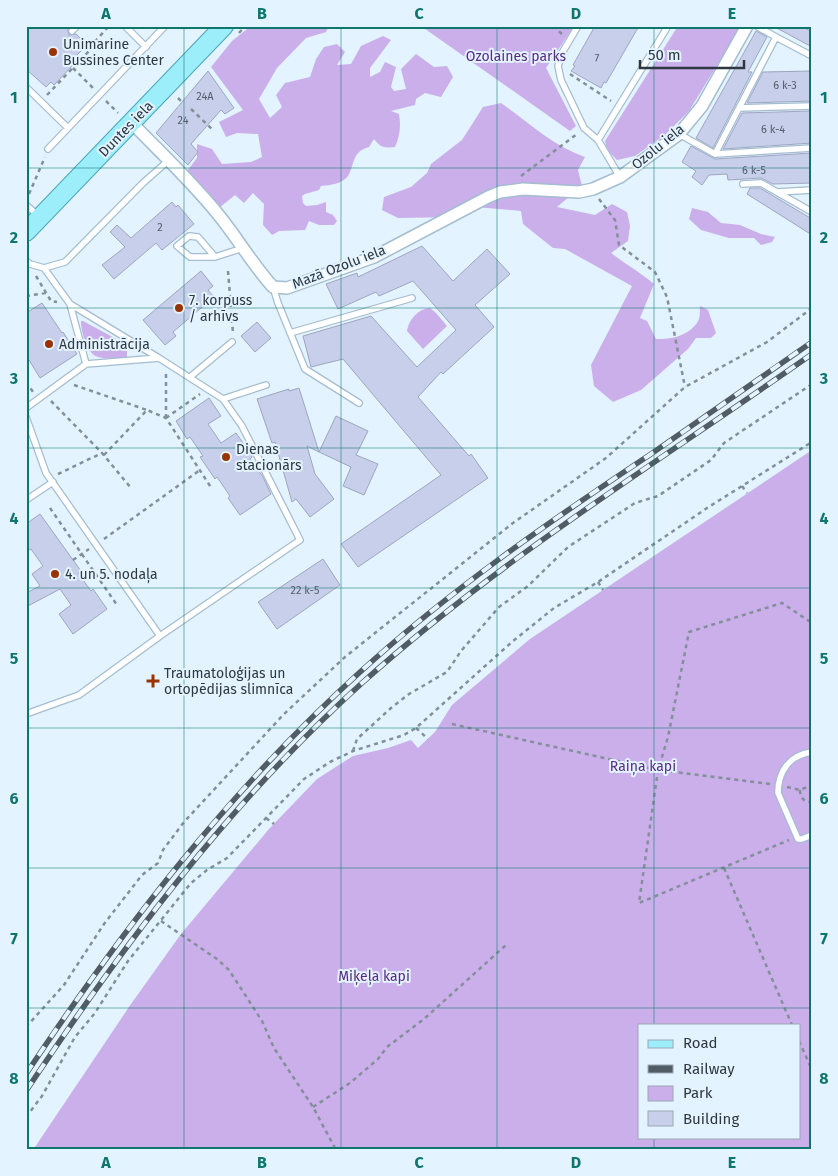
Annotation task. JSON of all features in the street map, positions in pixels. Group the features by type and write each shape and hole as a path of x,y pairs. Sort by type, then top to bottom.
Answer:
{"main road":[{"name":"Duntes iela","path":"26,232 224,26"}],"street":[{"name":"Ozolu iela","path":"579,192 593,189 620,176 679,134 702,106 747,26"},
{"name":"Mazā Ozolu iela","path":"132,123 218,213 262,275 273,287 287,288 301,284 374,256 500,192 523,189 579,192"}],"lane":[{"path":"125,26 146,47"},
{"path":"48,149 165,26"},
{"path":"578,26 562,53 558,66 561,80 584,128 598,140 620,176"},
{"path":"598,140 668,26"},
{"path":"758,27 812,56"},
{"path":"715,154 776,37"},
{"path":"26,87 68,128"},
{"path":"739,108 812,106"},
{"path":"679,134 715,154 812,148"},
{"path":"26,261 44,268 65,262 143,183 169,160"},
{"path":"743,184 761,182 812,212"},
{"path":"777,192 812,190"},
{"path":"26,205 40,218"},
{"path":"215,257 198,237 189,236 177,246 190,256 215,257 243,248"},
{"path":"44,268 70,304 86,364"},
{"path":"273,287 304,368 359,403"},
{"path":"290,333 412,298"},
{"path":"26,714 79,695 160,636 300,540 242,426 223,398 70,304"},
{"path":"190,378 232,342"},
{"path":"26,408 86,364 159,358"},
{"path":"223,398 266,385"},
{"path":"26,417 46,473 53,480 160,636"},
{"path":"26,500 53,480"},
{"path":"812,752 800,754 787,764 780,776 778,786 778,793 799,840 812,835"}],"path":[{"path":"40,101 109,26"},
{"path":"558,66 619,106"},
{"path":"72,67 84,79"},
{"path":"178,98 182,102"},
{"path":"191,109 212,129"},
{"path":"500,192 584,128"},
{"path":"29,194 48,149"},
{"path":"593,189 615,220 619,245 655,272 668,297 685,387"},
{"path":"228,271 234,330 232,342"},
{"path":"26,296 46,294"},
{"path":"26,1027 64,985 104,924 142,875 158,863 163,850 184,822 284,714 345,657 513,523 606,458 685,387 767,342 812,308"},
{"path":"166,362 166,418 212,489"},
{"path":"63,381 166,418"},
{"path":"353,751 357,739 391,708 409,694 448,672 461,651 499,607 528,586 568,547 634,503 658,496 711,460 724,444 812,384"},
{"path":"166,418 208,389"},
{"path":"44,395 103,454 131,488"},
{"path":"53,480 103,454 147,410"},
{"path":"26,1117 42,1096 75,1036 95,1013 128,961 191,883 207,870 227,858 304,779 330,762 353,751 404,735 416,728 526,630 554,608 598,582 742,486 812,442"},
{"path":"73,560 200,470"},
{"path":"742,486 747,493"},
{"path":"50,508 117,605"},
{"path":"598,582 603,590"},
{"path":"797,836 640,903 658,770 668,737 689,632 782,603 812,623"},
{"path":"452,724 658,770 800,790 812,785"},
{"path":"416,728 428,739"},
{"path":"800,790 803,799 806,802 812,802"},
{"path":"266,818 274,824"},
{"path":"724,868 792,1024"},
{"path":"161,920 217,958 229,970 262,1021 274,1048 313,1108 336,1150"},
{"path":"313,1108 350,1083 378,1059 387,1047 424,1019 506,945"},
{"path":"800,1043 812,1070"}],"green space":[{"path":"251,26 329,26 326,32 306,38 277,68 259,99 270,118 282,107 276,95 285,83 310,77 316,59 324,47 337,44 345,52 337,65 351,64 361,46 383,36 391,40 370,68 370,77 380,72 385,62 396,67 391,87 394,91 406,89 401,69 416,54 434,67 447,66 453,77 441,97 425,93 416,99 415,105 391,111 399,114 400,118 399,135 395,147 383,147 374,139 369,147 356,155 348,176 343,181 321,186 319,190 302,196 303,203 306,206 326,202 326,212 333,215 337,221 334,225 319,225 309,221 305,230 279,231 272,235 263,225 264,204 253,193 244,203 235,195 219,208 187,171 197,158 197,144 212,149 222,164 251,162 262,157 258,134 237,133 226,137 219,122 243,110 211,67 232,41"},
{"name":"Ozolaines parks","path":"421,26 574,26 546,68 576,126 570,131"},
{"path":"678,26 741,26 689,111 666,134 635,156 617,160 607,150 605,141"},
{"path":"501,103 562,147 585,157 578,170 582,186 557,207 595,215 612,204 627,212 630,226 628,241 611,253 654,284 640,318 647,321 656,339 668,339 686,333 699,319 700,306 708,310 716,333 711,338 696,338 688,349 641,390 613,402 594,386 591,365 632,286 565,249 553,248 523,224 521,211 476,207 457,217 398,218 382,210 384,197 411,187 427,173 431,164 462,140 483,107"},
{"path":"692,208 708,212 721,223 740,225 761,234 775,237 772,242 761,245 754,238 729,238 701,230 689,219"},
{"path":"430,308 447,326 423,349 407,331 415,315 422,310"},
{"path":"81,321 122,342 127,349 127,357 115,359 94,355 84,340"},
{"path":"812,450 812,1150 33,1150 131,1004 181,934 269,829 317,779 353,756 388,748 411,740 418,748 435,732 452,705 530,639"}],"building":[{"name":"Unimarine Bussines Center","path":"26,26 67,26 69,35 76,34 87,45 73,59 76,62 54,85 51,82 46,87 26,69"},
{"path":"595,26 639,26 606,83 604,82 601,88 571,71"},
{"path":"773,26 801,26 812,32 812,47"},
{"path":"756,31 767,37 748,72 752,72 713,148 696,138"},
{"path":"208,71 234,108 225,114 221,110 191,144 198,152 188,165 156,133"},
{"path":"812,71 812,101 747,103 763,72"},
{"path":"812,111 812,143 723,149 742,113"},
{"path":"691,146 715,159 812,153 812,183 773,184 761,178 728,180 727,174 709,175 702,185 692,177 696,171 682,162"},
{"path":"750,188 760,188 812,219 812,235 747,194"},
{"path":"172,202 176,207 178,205 194,224 162,250 156,243 114,279 102,265 125,247 110,232 117,225 131,238"},
{"path":"422,246 453,281 487,249 510,274 475,305 494,327 443,374 441,372 418,397 469,456 471,454 488,478 358,567 341,544 441,475 343,359 311,367 303,336 371,316 417,367 456,330 413,281 379,296 376,292 338,309 326,284 357,273 358,277"},
{"name":"7. korpuss / arhīvs","path":"201,271 213,286 208,290 214,297 173,332 176,336 165,345 143,320"},
{"name":"Administrācija","path":"42,303 77,354 40,378 26,355 26,313"},
{"path":"257,322 271,338 255,352 241,336"},
{"path":"299,388 319,452 307,446 315,474 334,499 310,517 296,499 292,502 275,442 272,443 257,399 289,389 289,391"},
{"name":"Dienas stacionārs","path":"209,398 221,416 208,424 221,443 236,433 251,454 252,457 250,459 263,477 271,494 240,515 217,477 215,479 200,457 203,456 190,437 187,439 176,421"},
{"path":"336,416 368,431 356,455 378,464 364,495 343,486 351,467 319,452"},
{"name":"4. un 5. nodaļa","path":"40,514 81,571 78,573 91,591 93,589 107,609 73,634 59,614 71,605 60,589 26,607 26,593 40,586 32,574 43,566 31,549 26,552 26,524"},
{"path":"323,559 340,585 277,629 258,602"}],"railway":[{"path":"26,1074 101,966 180,863 265,765 359,673 464,585 575,505 812,342"},
{"path":"26,1091 101,982 181,876 268,776 362,683 415,637 525,552 812,354"}],"place":[{"name":"Unimarine Bussines Center","path":"53,52"},
{"name":"7. korpuss / arhīvs","path":"179,308"},
{"name":"Administrācija","path":"49,344"},
{"name":"Dienas stacionārs","path":"226,457"},
{"name":"4. un 5. nodaļa","path":"55,574"},
{"name":"Traumatoloģijas un ortopēdijas slimnīca","path":"153,681"}],"park label":[{"name":"Raiņa kapi","path":"643,766"},
{"name":"Miķeļa kapi","path":"374,976"}]}
